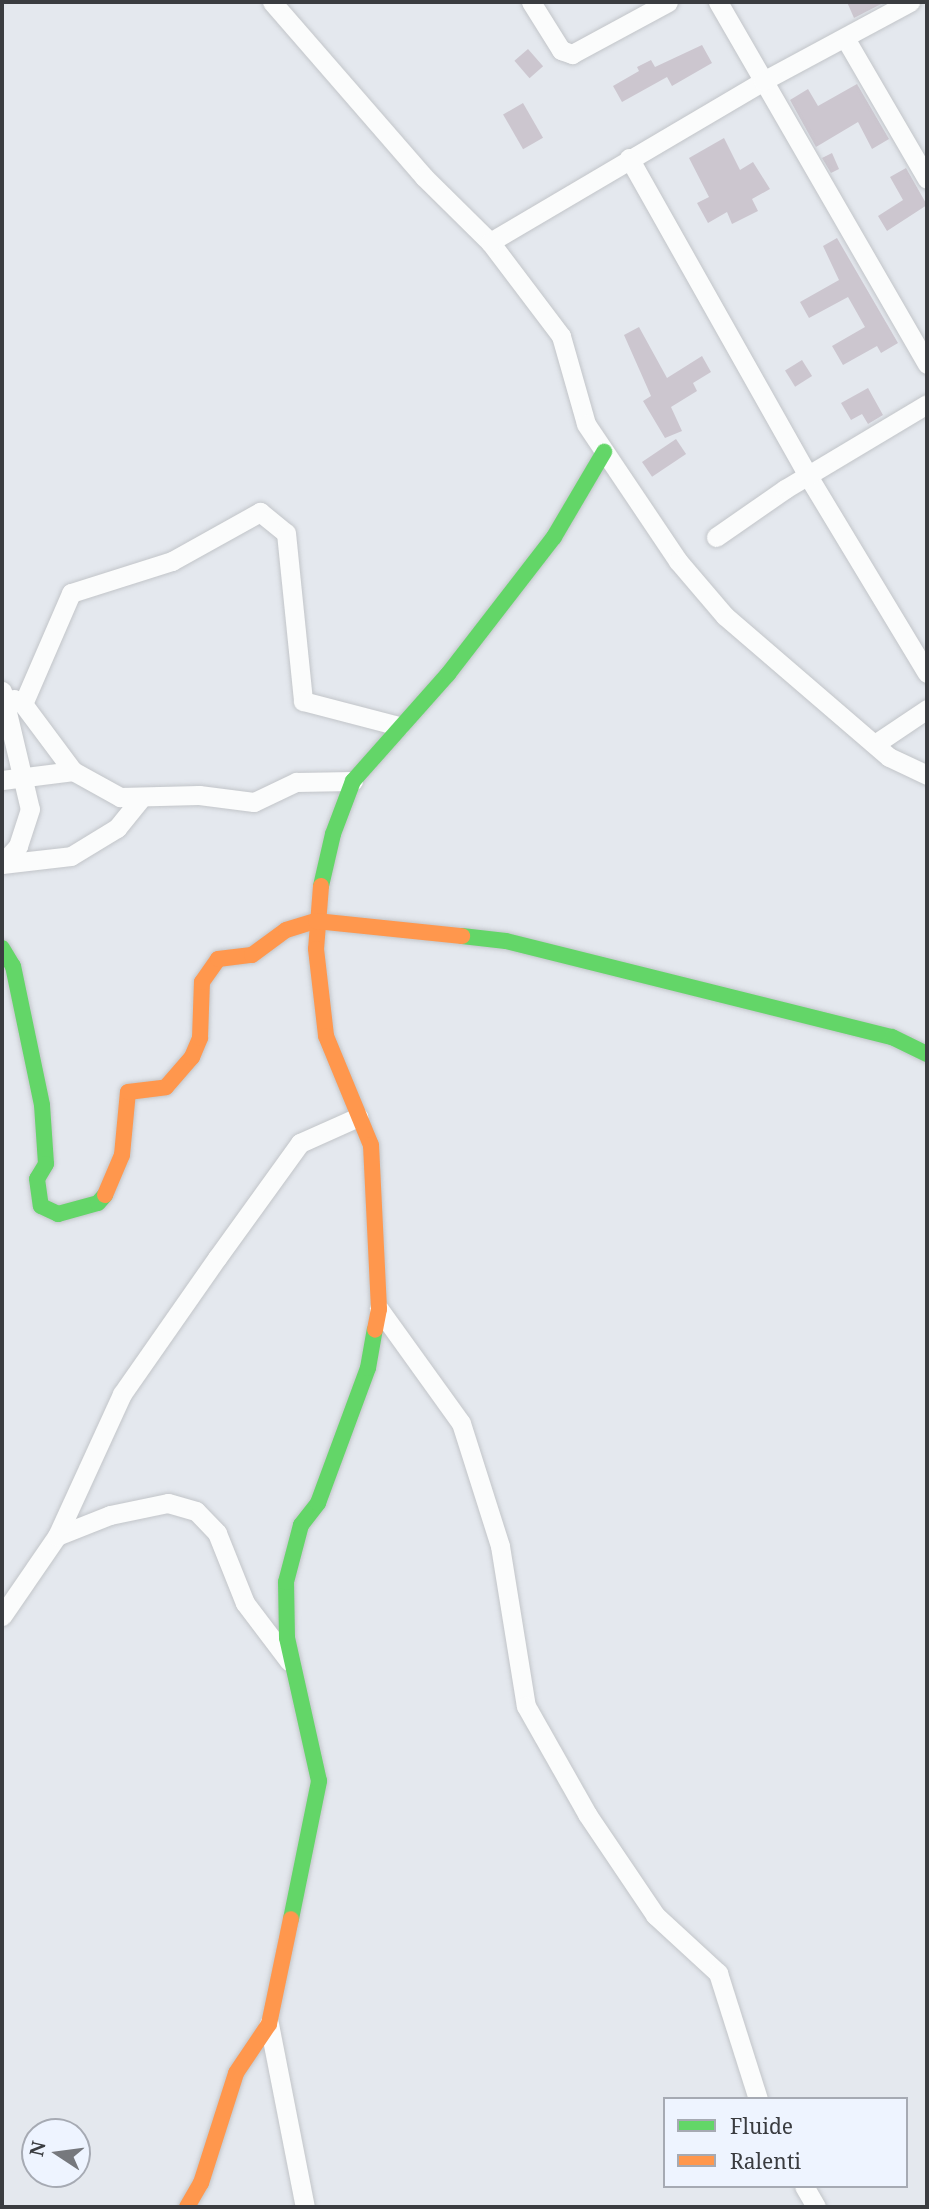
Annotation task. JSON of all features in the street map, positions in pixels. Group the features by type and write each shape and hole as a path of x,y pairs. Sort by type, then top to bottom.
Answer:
{"street":[{"path":"272,2 424,177 490,242 561,336 586,424 678,561 725,616 889,757 927,775"},
{"path":"531,2 561,50 572,54 668,2"},
{"path":"718,2 927,364"},
{"path":"490,242 763,81 910,2"},
{"path":"845,38 927,179"},
{"path":"629,159 808,476 927,673"},
{"path":"716,537 808,476 927,404"},
{"path":"187,2207 201,2183 236,2073 269,2024 319,1781 292,1665 286,1582 302,1525 318,1503 369,1368 379,1310 371,1145 327,1036 316,921 333,834 353,781 399,726 448,674 554,537 604,452"},
{"path":"23,704 71,593 172,561 260,512 286,533 303,701 399,726"},
{"path":"3,693 23,704 73,771 120,797 139,800 199,795 254,802 296,782 353,781"},
{"path":"2,864 18,846 30,808 3,693"},
{"path":"875,744 927,709"},
{"path":"2,780 73,771"},
{"path":"2,864 71,856 117,828 139,800"},
{"path":"2,948 13,966 42,1105 46,1164 37,1179 38,1194 41,1206 58,1214 97,1203 109,1189 122,1155 128,1092 155,1092 166,1087 192,1057 200,1038 202,982 210,967 218,959 253,955 286,930 316,921 506,940 892,1037 927,1054"},
{"path":"2,1616 57,1536 122,1394 225,1247 300,1143 358,1117"},
{"path":"379,1310 461,1423 500,1546 526,1706 587,1814 655,1915 718,1973 757,2097"},
{"path":"57,1536 110,1515 168,1503 196,1511 217,1533 245,1603 292,1665"},
{"path":"269,2024 305,2207"},
{"path":"805,2188 816,2207"}],"building":[{"path":"847,2 885,2 854,18"},
{"path":"702,45 712,63 672,86 667,77 622,102 613,86 639,71 637,67 651,60 655,67"},
{"path":"528,49 543,66 530,78 514,61"},
{"path":"857,84 889,139 872,149 858,122 816,147 790,100 808,89 818,106"},
{"path":"523,103 543,138 523,149 503,114"},
{"path":"724,138 740,170 753,162 770,189 752,199 758,211 732,224 727,212 708,223 697,203 709,197 689,158"},
{"path":"832,153 839,169 831,173 822,158"},
{"path":"906,168 927,205 887,231 878,216 903,200 890,177"},
{"path":"837,238 898,343 881,353 877,346 843,365 832,346 865,327 848,297 809,318 800,302 839,280 823,246"},
{"path":"639,327 667,378 702,356 711,372 693,383 697,391 671,407 682,431 665,438 643,401 651,396 624,335"},
{"path":"802,360 812,376 795,387 785,371"},
{"path":"868,388 883,415 868,424 862,414 851,420 841,403"},
{"path":"676,439 686,454 652,477 642,462"}],"traffic: fast":[{"path":"321,886 333,834 353,781 448,674 554,537 604,452"},
{"path":"462,936 506,941 892,1037 927,1054"},
{"path":"2,948 13,966 42,1105 46,1164 37,1179 41,1206 58,1214 98,1203 105,1195"},
{"path":"291,1919 319,1781 287,1638 286,1582 301,1525 318,1503 368,1368 375,1330"}],"traffic: slow":[{"path":"321,886 316,949 326,1036 371,1145 379,1309 375,1330"},
{"path":"105,1195 122,1155 128,1092 166,1087 192,1057 200,1038 202,982 218,959 252,955 286,930 316,921 462,936"},
{"path":"187,2207 201,2183 236,2073 269,2024 291,1919"}]}
